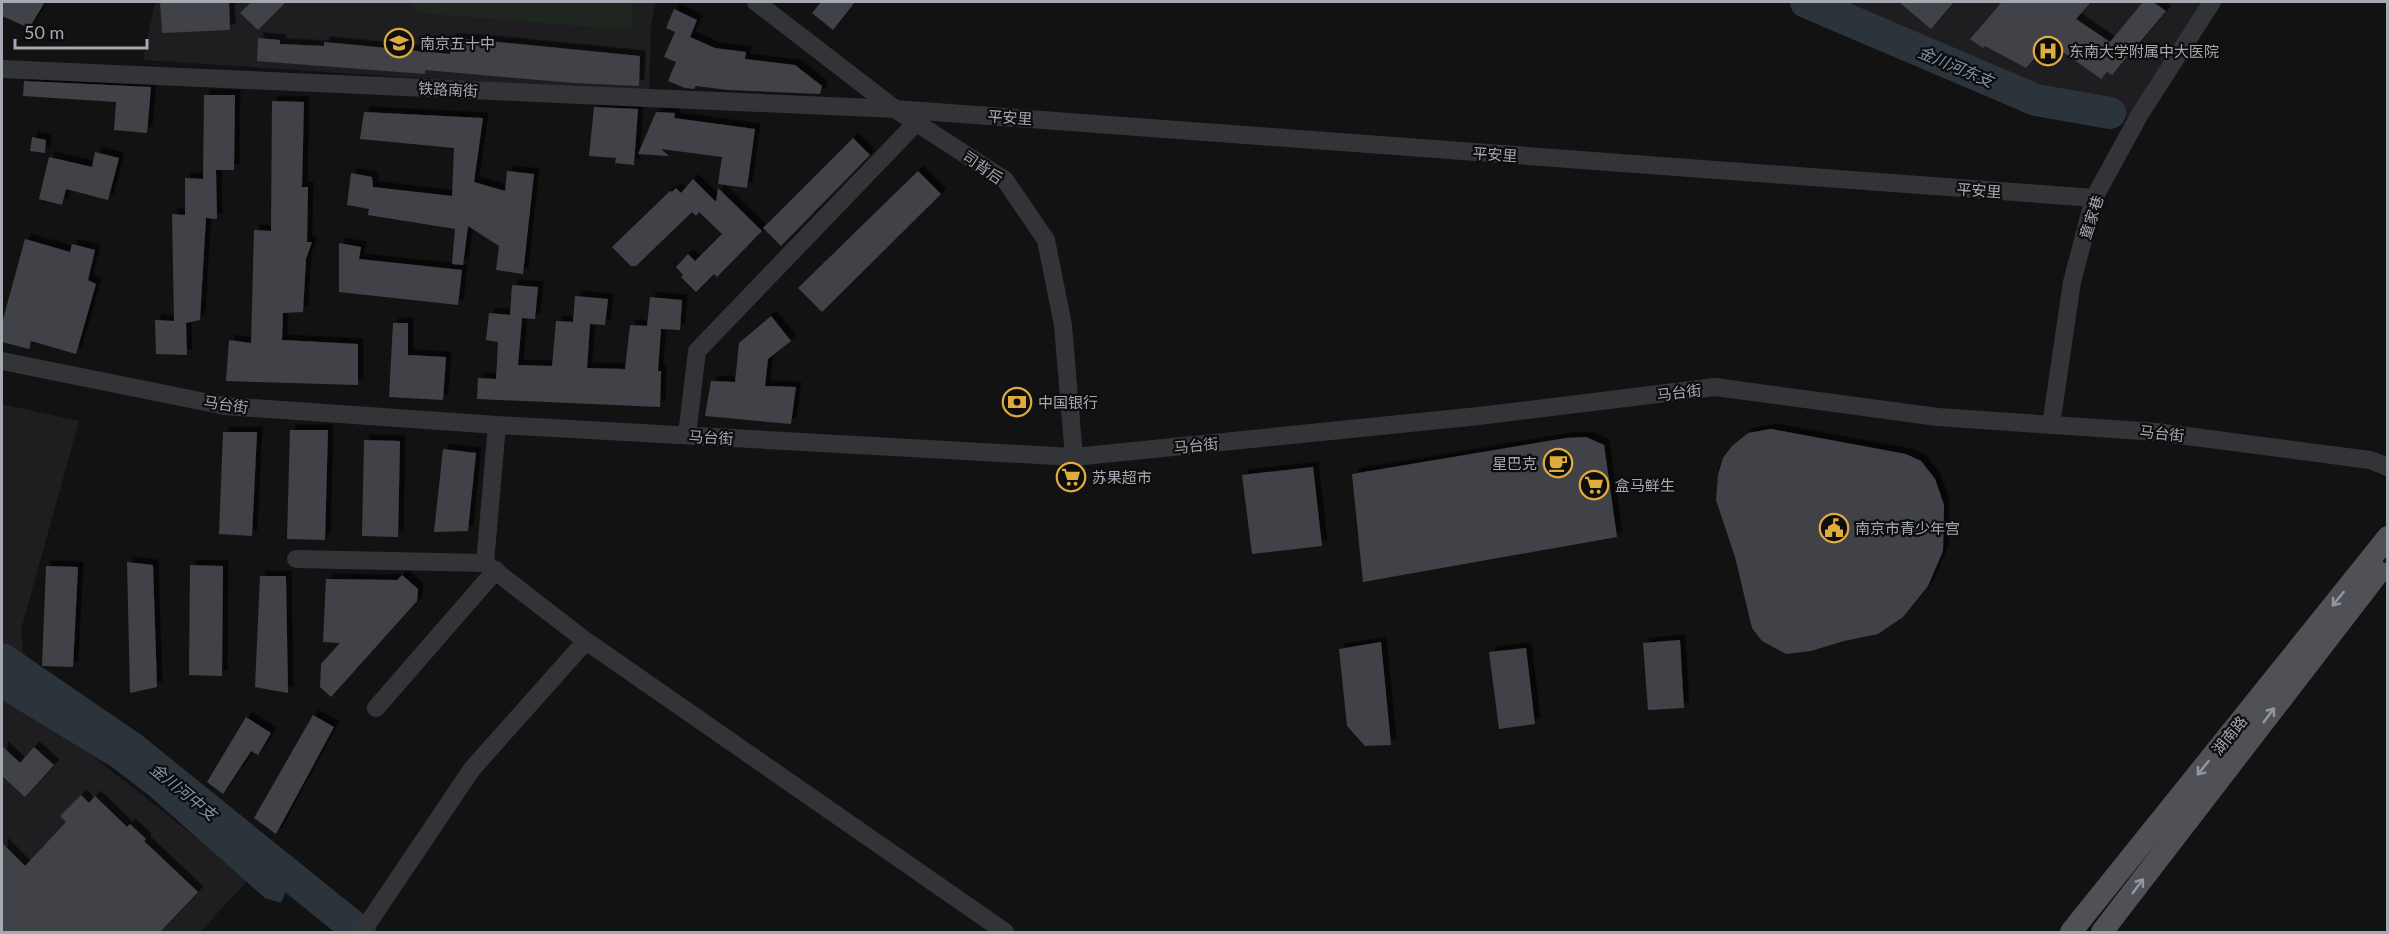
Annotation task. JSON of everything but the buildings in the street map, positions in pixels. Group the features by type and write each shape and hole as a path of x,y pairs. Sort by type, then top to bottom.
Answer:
{"main road":[{"name":"湖南路","path":"2071,933 2388,537"},
{"name":"湖南路","path":"2102,933 2388,561"}],"street":[{"name":"司背后","path":"756,2 895,109 1005,180 1046,240 1063,325 1074,457"},
{"name":"童家巷","path":"2052,425 2072,282 2094,198 2140,114 2212,2"},
{"name":"铁路南街","path":"2,69 895,109"},
{"name":"平安里","path":"895,109 2094,198"},
{"path":"687,435 697,351 916,123"},
{"name":"马台街","path":"2,361 225,406 497,425 1074,457 1479,416 1715,387 1938,417 2156,432 2370,460 2388,467"},
{"path":"376,708 490,567 497,425"},
{"path":"296,559 490,567 586,641 1005,933"},
{"path":"362,933 472,769 586,641"}],"shaded area":[{"name":"南京五十中","path":"155,2 656,2 651,26 649,97 557,87 143,60"},
{"path":"411,2 633,2 631,30 418,13"},
{"name":"东南大学附属中大医院","path":"1796,2 2212,2 2138,119 2036,100"},
{"path":"2,404 79,421 21,630 29,706 249,879 200,932 2,932"},
{"path":"2,674 104,739 235,840 287,889 281,903 265,898 151,797 112,767 2,700"}],"waterway":[{"name":"金川河东支","path":"1806,2 2036,100 2110,113"},
{"name":"金川河中支","path":"2,659 132,748 360,932"}],"place":[{"name":"南京五十中","path":"399,43"},
{"name":"东南大学附属中大医院","path":"2048,51"},
{"name":"中国银行","path":"1017,402"},
{"name":"星巴克","path":"1558,463"},
{"name":"苏果超市","path":"1071,477"},
{"name":"盒马鲜生","path":"1594,485"},
{"name":"南京市青少年宫","path":"1834,528"}]}
